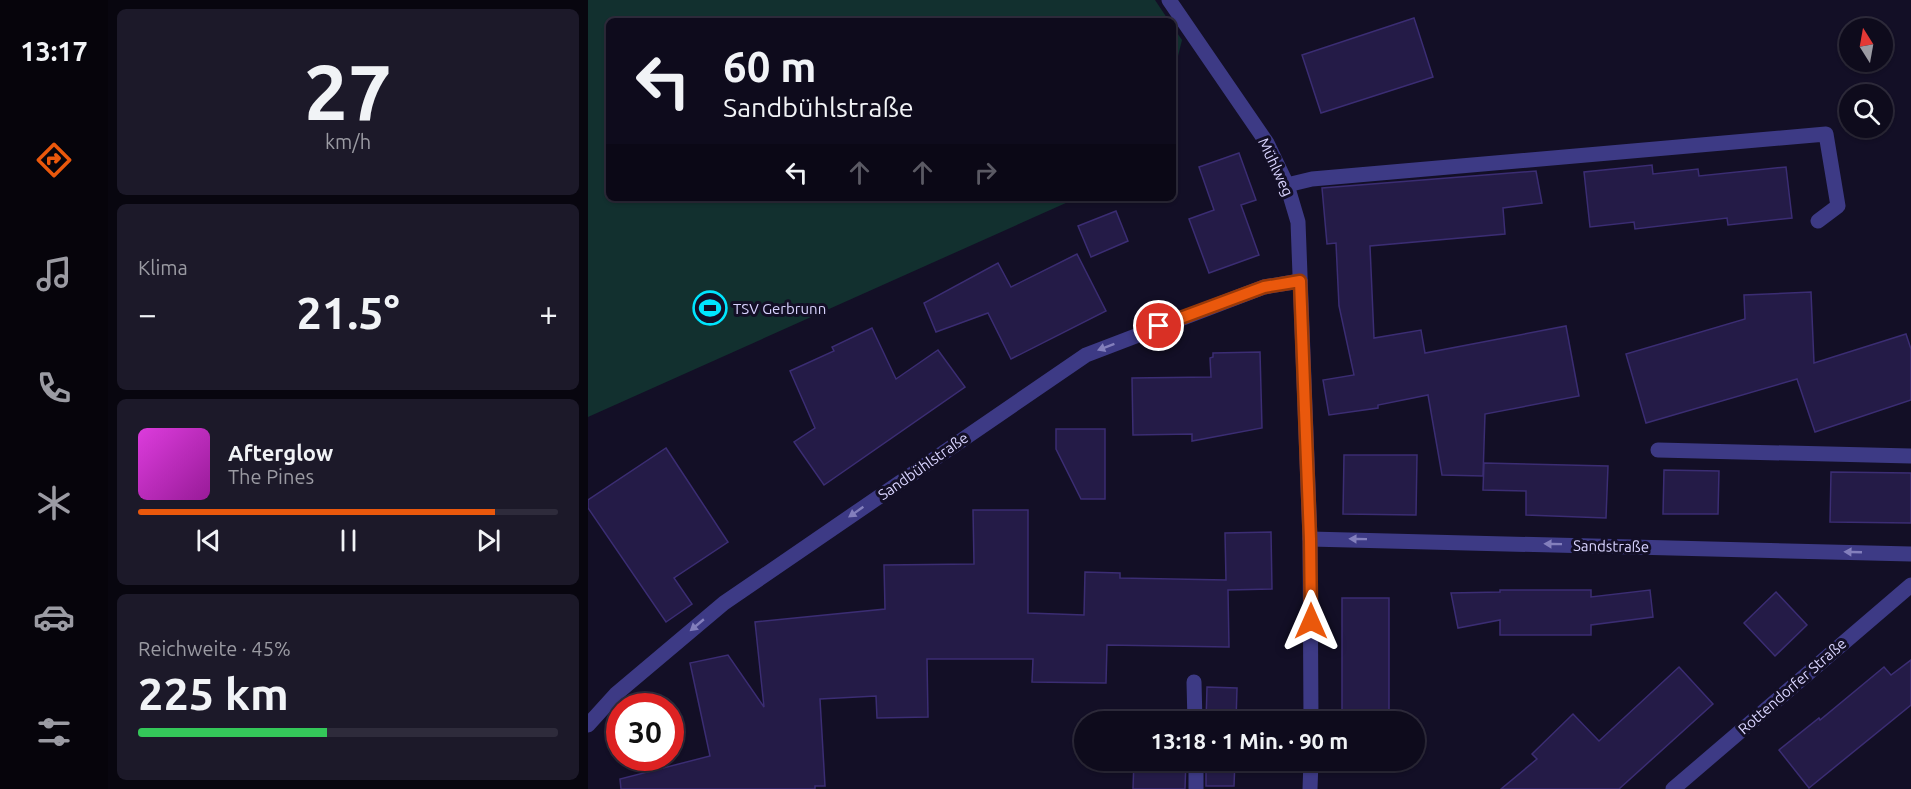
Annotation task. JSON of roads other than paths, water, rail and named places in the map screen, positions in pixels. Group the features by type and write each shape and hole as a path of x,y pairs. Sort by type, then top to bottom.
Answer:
{"street":[{"name":"Mühlweg","path":"1169,0 1267,143 1287,185 1298,222 1310,539 1311,711"},
{"path":"1287,185 1312,179 1826,134 1838,206 1818,222"},
{"name":"Sandbühlstraße","path":"588,725 616,694 724,603 1086,355 1264,287 1300,281"},
{"path":"1658,450 1911,456"},
{"name":"Sandstraße","path":"1310,539 1911,554"},
{"name":"Rottendorfer Straße","path":"1674,789 1911,585"},
{"path":"1194,681 1195,711"},
{"path":"1196,771 1196,789"},
{"path":"1310,789 1311,771"}],"place":[{"name":"TSV Gerbrunn","path":"710,308"}]}
